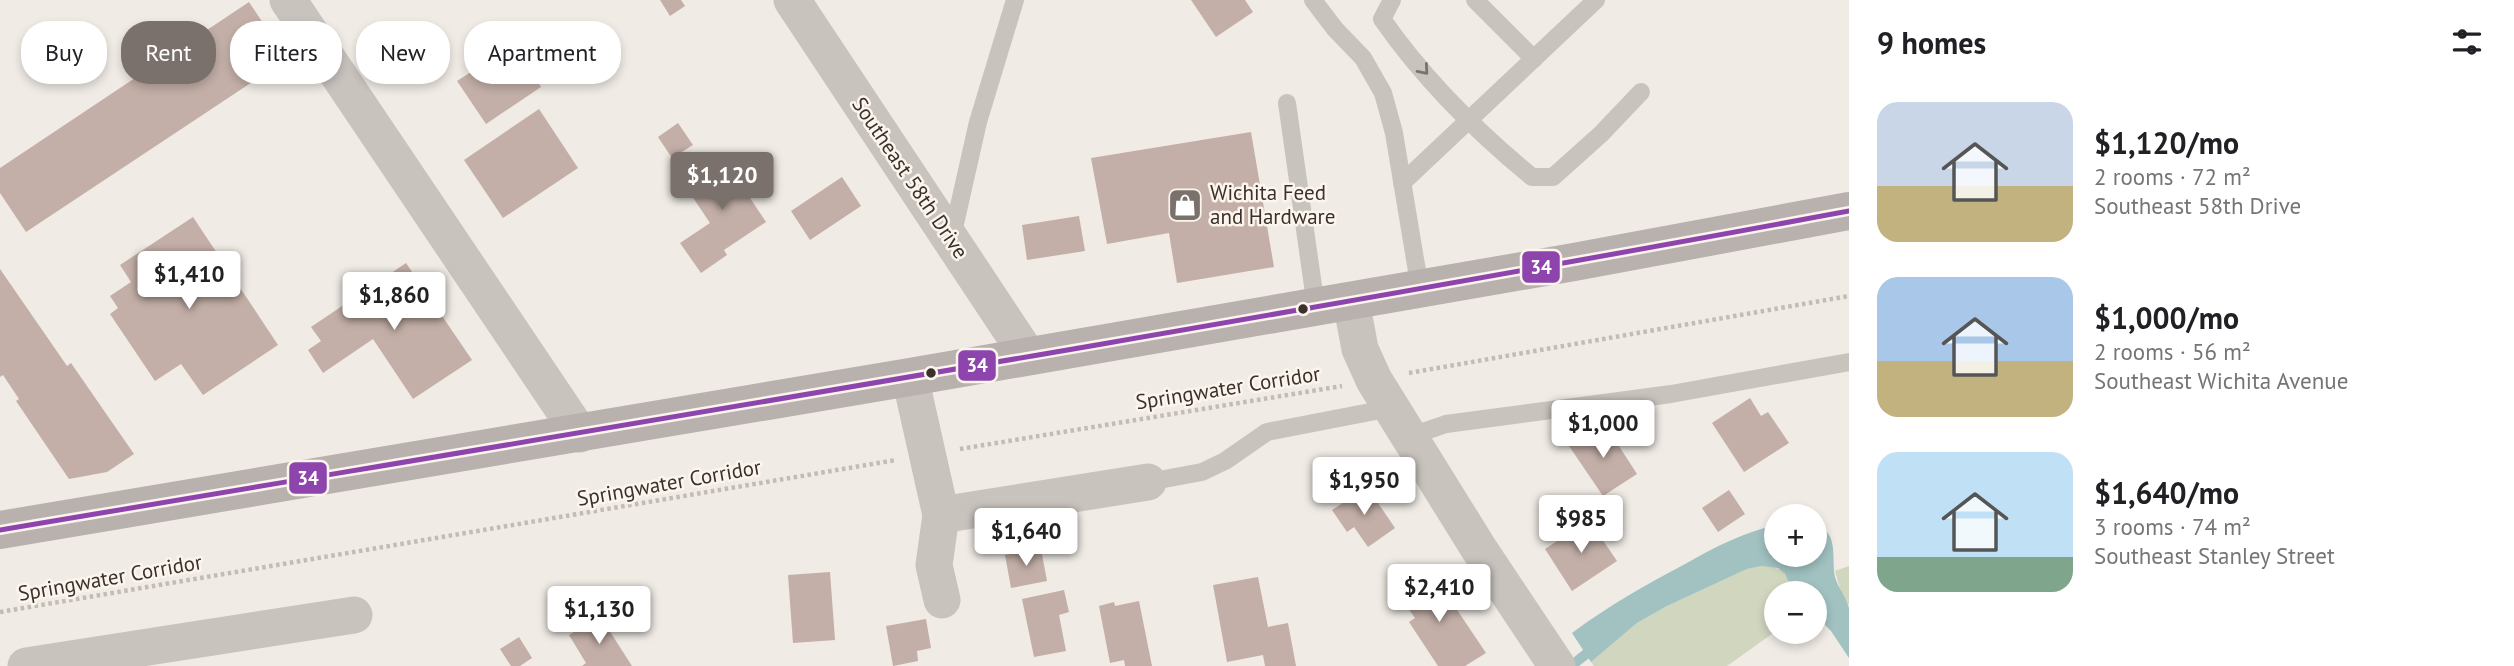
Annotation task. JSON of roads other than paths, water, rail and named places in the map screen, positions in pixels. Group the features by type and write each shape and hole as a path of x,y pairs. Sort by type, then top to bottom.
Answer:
{"main road":[{"path":"0,529 580,434 1420,289 1849,211"}],"street":[{"path":"288,0 580,434"},
{"name":"Southeast 58th Drive","path":"792,0 1028,356"},
{"path":"1334,304 1363,357 1400,407 1479,548 1554,661"},
{"path":"910,377 941,515 934,565 942,600"},
{"path":"941,515 1148,482"},
{"path":"26,666 354,615"}],"lane":[{"path":"951,240 978,122 1015,0"},
{"path":"1313,0 1335,29 1363,58 1383,93 1394,133 1420,289"},
{"path":"1392,0 1382,19 1468,120 1532,177 1553,177 1601,134 1641,92"},
{"path":"1475,0 1534,59"},
{"path":"1402,183 1596,0"},
{"path":"1287,103 1334,304"},
{"path":"1148,482 1202,472 1225,461 1267,432 1400,407 1446,424 1671,394 1849,362"}],"water":[{"path":"1764,528 1764,566 1747,569 1667,606 1637,623 1591,662 1572,633 1628,596 1708,551"},
{"path":"1828,534 1833,547 1835,577 1849,608 1849,658 1827,627 1827,581 1788,581 1778,568 1770,567 1827,567"}],"waterway":[{"path":"1571,666 1595,647"}],"place":[{"name":"Wichita Feed and Hardware","path":"1185,205"}]}
